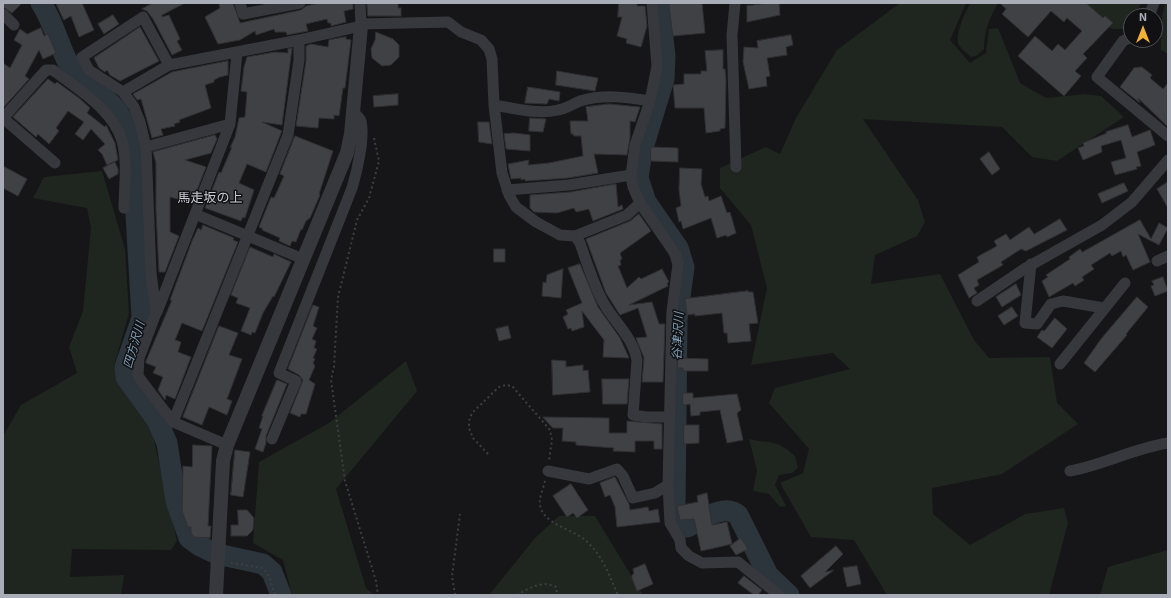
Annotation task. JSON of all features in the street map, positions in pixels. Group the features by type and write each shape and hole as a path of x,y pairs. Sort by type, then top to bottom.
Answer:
{"street":[{"path":"240,3 243,14 300,3"},
{"path":"216,595 223,461 227,445 347,153 353,111 361,25 360,3"},
{"path":"652,3 657,66 650,102 635,145 631,175 633,187 640,203 676,256 678,264 672,311 668,486 670,523 680,540 681,548 689,556 702,563 738,562 779,595"},
{"path":"736,3 732,35 736,167"},
{"path":"3,14 14,25"},
{"path":"156,313 151,273 146,146 140,122 134,107 123,92 89,70 82,57 143,17 169,64"},
{"path":"123,92 169,64 237,53 361,25 448,22 461,32 481,40 489,49 492,59 494,105 502,174 507,190 516,207 536,222 560,235 575,236 627,215 640,203"},
{"path":"173,422 288,135 299,60 299,40"},
{"path":"1123,41 1097,77 1168,136"},
{"path":"227,445 173,422 138,376 139,358 230,124 237,53"},
{"path":"55,163 3,118 46,70 53,70 105,111 117,128 122,141 125,158 124,208"},
{"path":"494,105 542,112 558,110 582,101 605,97 623,96 650,102"},
{"path":"272,439 296,381 279,373 352,188 358,168 361,147 361,121 353,111"},
{"path":"146,146 230,124"},
{"path":"977,302 1032,264 1102,225 1132,202 1167,164"},
{"path":"507,190 569,185 631,175"},
{"path":"195,214 303,259"},
{"path":"575,236 580,244 600,297 636,351 637,360 634,416 646,418 670,417"},
{"path":"1157,261 1168,256"},
{"path":"1032,264 1025,323 1037,324 1051,304 1063,302 1104,308"},
{"path":"1060,364 1125,283"},
{"path":"1070,471 1089,467 1119,455 1148,446 1168,443"},
{"path":"548,471 589,479 617,469 623,476 633,498 655,493 668,486"}],"path":[{"path":"372,133 377,148 378,161 369,198 357,220 338,297 334,367 331,380 344,481 376,581 378,595"},
{"path":"455,595 452,576 460,514"},
{"path":"218,560 264,568 269,576 274,595"},
{"path":"516,595 534,586 547,584 556,587 557,595"}],"shaded area":[{"path":"900,3 966,3 950,40 970,63 986,53 989,29 998,28 1020,83 1046,98 1085,94 1101,96 1124,117 1057,161 1032,157 1002,127 863,119 918,200 925,222 917,236 875,255 871,284 940,274 974,340 989,358 1050,357 1057,403 1078,424 1002,474 932,488 933,514 970,545 1025,514 1064,508 1068,523 1049,595 887,595 854,540 811,537 780,483 803,473 809,449 769,403 775,388 850,369 833,353 751,365 767,288 751,225 720,188 720,168 766,147 780,154 796,118 837,50"},
{"path":"971,3 995,3 997,5 988,26 984,49 976,56 971,57 959,45 958,36 961,24"},
{"path":"1079,3 1141,3 1139,8 1123,8 1123,29 1112,29"},
{"path":"1165,3 1168,3 1168,54 1161,50 1161,48 1163,48 1163,12"},
{"path":"102,171 125,249 129,313 114,366 152,431 177,541 171,550 72,549 70,577 124,575 121,595 3,595 3,436 21,405 77,373 69,347 83,311 91,228 87,208 33,198 44,177"},
{"path":"406,361 417,391 336,489 366,588 374,595 292,595 283,560 253,543 259,462 329,423"},
{"path":"749,439 778,444 795,456 798,468 792,473 779,475 775,485 786,506 780,507 769,494 753,491 757,470"},
{"path":"559,516 595,516 643,595 489,595 535,538"},
{"path":"1168,550 1168,595 1100,595 1108,567"}],"building":[{"path":"3,3 22,3 12,13 3,7"},
{"path":"56,3 82,3 94,30 79,37 71,16 64,20"},
{"path":"153,3 185,3 162,15 162,17 169,15 180,39 177,41 182,50 172,55 153,19 147,11 142,9"},
{"path":"233,3 240,23 301,10 306,6 319,3 353,3 353,9 344,11 346,22 331,26 331,23 328,23 327,19 306,24 308,31 287,35 286,32 275,32 274,29 256,35 255,31 240,40 218,44 205,17 220,8 219,4"},
{"path":"367,3 398,3 398,8 401,8 401,16 368,16"},
{"path":"619,3 637,3 637,6 645,6 647,26 641,47 626,43 627,39 617,36 622,17 618,17"},
{"path":"669,3 702,3 705,33 673,36"},
{"path":"779,3 780,15 747,22 747,6"},
{"path":"1000,3 1086,3 1103,18 1105,16 1113,23 1083,54 1087,58 1075,71 1081,76 1064,96 1018,56 1035,36 1052,51 1058,44 1065,50 1082,31 1067,18 1064,22 1051,11 1028,37 1002,14 1006,9"},
{"path":"113,15 119,24 104,34 98,24"},
{"path":"140,27 159,61 120,81 110,75 107,70 105,72 99,68 94,58"},
{"path":"41,28 44,36 48,34 56,53 43,59 39,50 25,76 29,79 3,108 3,63 10,68 22,45 14,40 20,29 27,34"},
{"path":"376,32 393,39 399,45 399,57 391,65 382,66 372,58 371,49 375,40"},
{"path":"791,35 793,45 786,47 787,55 767,58 770,76 766,77 767,86 749,89 743,62 744,47 758,48 757,41"},
{"path":"346,37 346,39 351,40 345,88 343,88 339,116 334,115 334,119 319,118 318,128 296,126 306,61 306,46 311,44 328,47 329,40"},
{"path":"292,48 282,125 262,122 282,131 266,172 247,164 239,183 254,190 245,218 243,217 241,221 205,208 219,172 221,173 232,147 230,148 235,137 239,118 245,117 247,92 241,91 244,67 247,57 275,52 288,53 288,49"},
{"path":"723,50 723,69 725,69 726,80 725,128 720,129 720,131 706,133 704,108 675,108 673,85 684,84 684,74 701,74 701,71 707,71 705,51"},
{"path":"228,61 228,75 220,77 214,80 214,82 205,85 211,108 179,120 180,122 174,124 175,126 161,129 163,135 152,138 141,99 137,100 133,94 172,72"},
{"path":"1142,67 1152,75 1150,78 1163,89 1168,83 1168,127 1138,98 1140,103 1120,87 1134,68"},
{"path":"557,71 598,78 595,91 556,85"},
{"path":"48,79 55,84 57,82 79,98 90,108 87,113 105,127 106,125 115,143 118,160 107,165 102,154 98,150 105,144 91,129 83,140 75,134 84,122 68,111 56,128 59,131 49,144 38,134 36,137 13,117"},
{"path":"528,87 560,92 559,101 549,99 547,104 525,103"},
{"path":"398,94 398,105 374,107 373,96"},
{"path":"609,104 640,107 635,122 630,121 630,138 627,155 594,154 598,173 568,178 525,181 525,179 521,180 521,178 511,179 508,164 529,160 528,165 549,163 583,156 581,136 574,136 571,134 570,121 588,121 586,107"},
{"path":"530,118 546,119 543,132 529,131"},
{"path":"478,122 489,122 492,144 479,142"},
{"path":"1128,125 1132,137 1150,130 1155,145 1137,152 1141,166 1136,167 1137,169 1115,175 1111,162 1126,158 1121,140 1101,146 1102,152 1083,160 1078,148 1084,146 1083,143 1107,133 1106,132"},
{"path":"514,133 530,135 530,151 506,149 504,134"},
{"path":"215,135 217,139 211,153 185,160 206,167 192,203 170,197 170,232 179,236 165,272 159,272 156,211 156,163 153,152"},
{"path":"295,136 333,151 319,194 320,195 310,218 306,221 302,230 301,229 296,242 292,241 290,246 279,241 280,238 262,230 263,229 259,227 271,197 274,198 284,176 280,174"},
{"path":"651,147 678,148 678,162 651,161"},
{"path":"989,152 1000,169 992,175 980,159"},
{"path":"115,162 118,169 118,174 109,179 103,168"},
{"path":"3,166 27,179 18,196 3,188"},
{"path":"680,168 702,169 701,184 705,197 708,196 709,201 721,196 727,213 730,212 736,233 727,237 726,235 717,238 711,218 683,229 681,221 679,222 676,208 681,206 679,190"},
{"path":"1168,182 1168,208 1157,189"},
{"path":"1124,183 1128,191 1102,203 1098,194"},
{"path":"616,184 618,207 622,205 623,209 593,221 589,209 576,212 574,208 557,213 534,212 530,208 530,195 570,192"},
{"path":"639,214 651,231 620,253 622,259 620,260 621,265 618,266 627,288 639,277 641,279 662,269 669,282 667,283 668,286 629,305 652,302 659,324 665,324 663,382 642,382 644,358 636,338 647,337 638,308 620,315 606,293 586,239 630,221"},
{"path":"1060,219 1067,230 1026,251 1021,249 1001,262 1003,265 977,280 979,285 974,288 977,293 969,298 958,275 979,262 977,257 997,246 994,241 1006,234 1010,240 1029,227 1034,234"},
{"path":"1140,220 1151,239 1159,223 1168,228 1159,245 1138,234 1150,262 1133,270 1126,255 1123,257 1121,251 1112,256 1110,253 1091,265 1094,269 1082,277 1084,280 1075,286 1073,283 1049,297 1042,281 1048,277 1046,275 1070,259 1069,257 1080,249 1082,252"},
{"path":"203,225 234,238 233,240 238,242 202,331 182,323 175,340 181,342 178,352 191,357 175,399 166,395 165,400 158,390 163,377 153,373 156,367 146,363 146,361 172,300 170,300 192,241 198,228 201,230"},
{"path":"250,247 273,257 274,254 291,262 274,297 273,296 263,313 255,333 252,332 251,335 241,331 250,308 236,303 238,298 231,295"},
{"path":"494,249 505,249 505,262 494,262"},
{"path":"580,264 598,307 620,338 629,358 603,357 604,340 582,311 584,327 572,331 571,328 568,329 563,317 568,314 566,310 582,303 568,268"},
{"path":"563,269 561,298 542,296 543,282 546,283 547,275"},
{"path":"1163,277 1168,291 1155,296 1151,286 1154,285 1152,281"},
{"path":"1016,284 1021,295 1002,307 996,297"},
{"path":"748,291 753,292 758,323 749,324 751,341 728,343 727,333 724,333 722,313 695,316 695,314 687,315 685,299"},
{"path":"1137,297 1148,307 1126,334 1127,335 1095,372 1084,363 1101,339"},
{"path":"313,305 319,307 313,326 317,328 312,339 316,341 314,348 317,349 313,358 315,359 313,363 315,366 309,380 315,384 306,414 301,414 300,417 290,413 303,380 299,375 288,369"},
{"path":"1012,307 1018,316 1004,325 998,316"},
{"path":"1055,318 1067,329 1052,348 1037,337"},
{"path":"219,326 238,333 229,355 242,359 227,399 232,401 227,415 209,407 202,425 183,417"},
{"path":"508,326 511,338 499,341 496,329"},
{"path":"678,358 708,359 708,371 683,371 683,368 678,368"},
{"path":"552,360 566,361 566,367 583,365 583,371 588,370 590,392 553,395"},
{"path":"602,379 629,379 627,404 603,404"},
{"path":"277,380 287,384 266,436 266,443 263,452 255,449 262,429 259,428 262,416"},
{"path":"683,393 693,393 693,398 737,394 741,410 737,413 743,440 727,443 720,410 700,412 700,415 691,416 690,404 683,405"},
{"path":"543,417 609,418 609,433 627,433 627,421 662,424 662,449 654,449 654,441 635,441 635,452 613,451 614,448 576,445 576,442 562,441 563,428 553,428"},
{"path":"684,425 699,425 699,443 684,444"},
{"path":"193,445 212,446 208,526 211,526 210,538 194,537 191,533 191,527 188,527 182,511 183,466 192,467"},
{"path":"235,450 250,452 243,497 231,495"},
{"path":"615,477 629,504 630,510 648,507 649,511 658,509 660,522 617,527 615,507 610,495 605,497 600,483"},
{"path":"571,484 588,510 577,518 573,513 567,517 553,496"},
{"path":"707,493 712,525 727,522 732,544 701,551 694,519 680,520 677,506 698,502 697,496"},
{"path":"238,510 247,510 254,518 253,530 247,536 231,536 231,525 238,525"},
{"path":"741,538 748,549 736,555 730,546"},
{"path":"836,546 843,554 825,572 834,570 810,588 801,576"},
{"path":"645,564 653,584 637,591 632,578 632,575 634,574 633,569"},
{"path":"857,566 861,584 847,587 843,568"},
{"path":"744,576 762,590 758,595 754,595 738,583"}],"waterway":[{"name":"四方沢川","path":"41,3 50,19 72,70 81,81 114,107 125,125 132,146 142,318 125,367 126,377 157,420 167,443 176,501 189,538 200,546 217,554 263,564 272,572 281,595"},
{"name":"谷津沢川","path":"659,3 665,56 664,79 642,151 638,178 646,202 678,248 684,267 677,319 675,508 677,519 681,525 687,527 719,512 726,511 738,515 768,575 789,595"}],"district":[{"name":"馬走坂の上","path":"210,198"}]}
